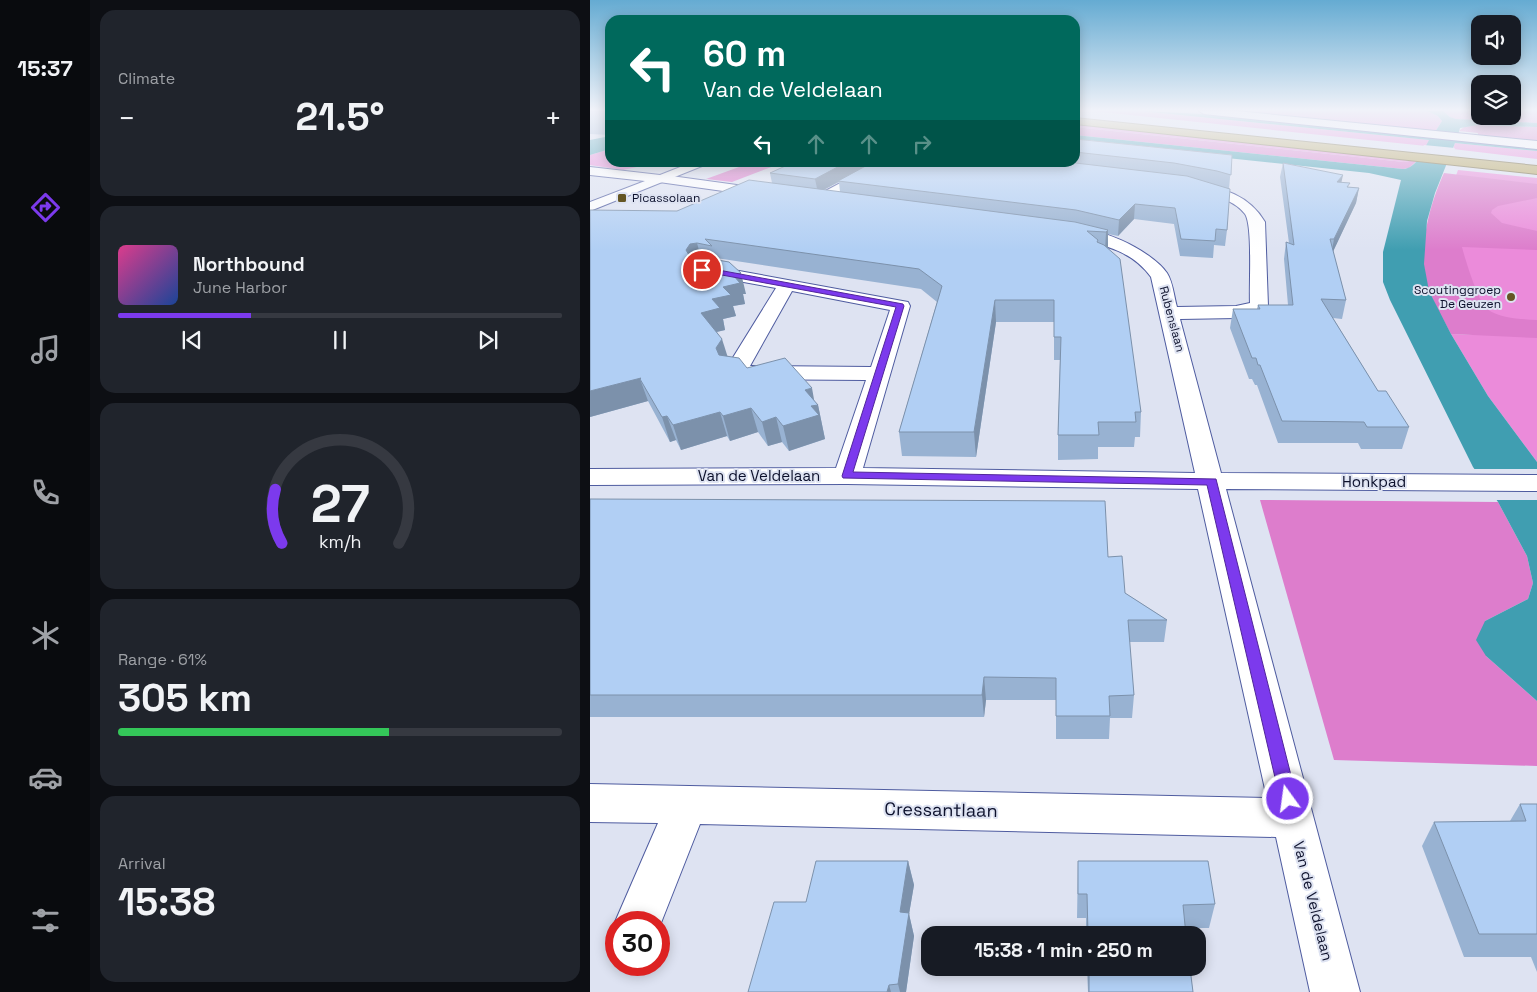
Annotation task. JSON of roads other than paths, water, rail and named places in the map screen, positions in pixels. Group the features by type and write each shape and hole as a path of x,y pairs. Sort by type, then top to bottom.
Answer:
{"highway":[{"path":"1461,157 1537,170"},
{"path":"1475,157 1537,161"}],"street":[{"path":"606,185 657,167"},
{"path":"590,207 694,167"},
{"path":"848,204 814,199 881,167"},
{"path":"590,171 780,195"},
{"path":"1170,313 1237,312 1259,306 1257,222 1255,216 1245,206 1224,195 1177,184"},
{"name":"Rubenslaan","path":"1056,231 1103,239 1126,248 1154,267 1160,276 1212,481"},
{"path":"702,270 900,306 847,476"},
{"path":"786,286 735,372 879,374"},
{"name":"Van de Veldelaan","path":"590,477 847,476 1212,481 1335,992"},
{"name":"Honkpad","path":"1212,481 1537,483"},
{"name":"Cressantlaan","path":"590,803 1293,818"},
{"path":"643,911 687,805"}],"water":[{"path":"1220,157 1290,157 1403,169 1412,166 1420,157 1449,157 1435,193 1427,221 1424,264 1429,291 1451,334 1488,396 1537,462 1537,701 1486,656 1476,640 1485,621 1528,599 1533,583 1527,556 1498,502 1473,467 1390,300 1383,282 1383,252 1401,180 1369,173"}],"place":[{"name":"Picassolaan","path":"622,198"},
{"name":"Scoutinggroep De Geuzen","path":"1511,297"}]}
